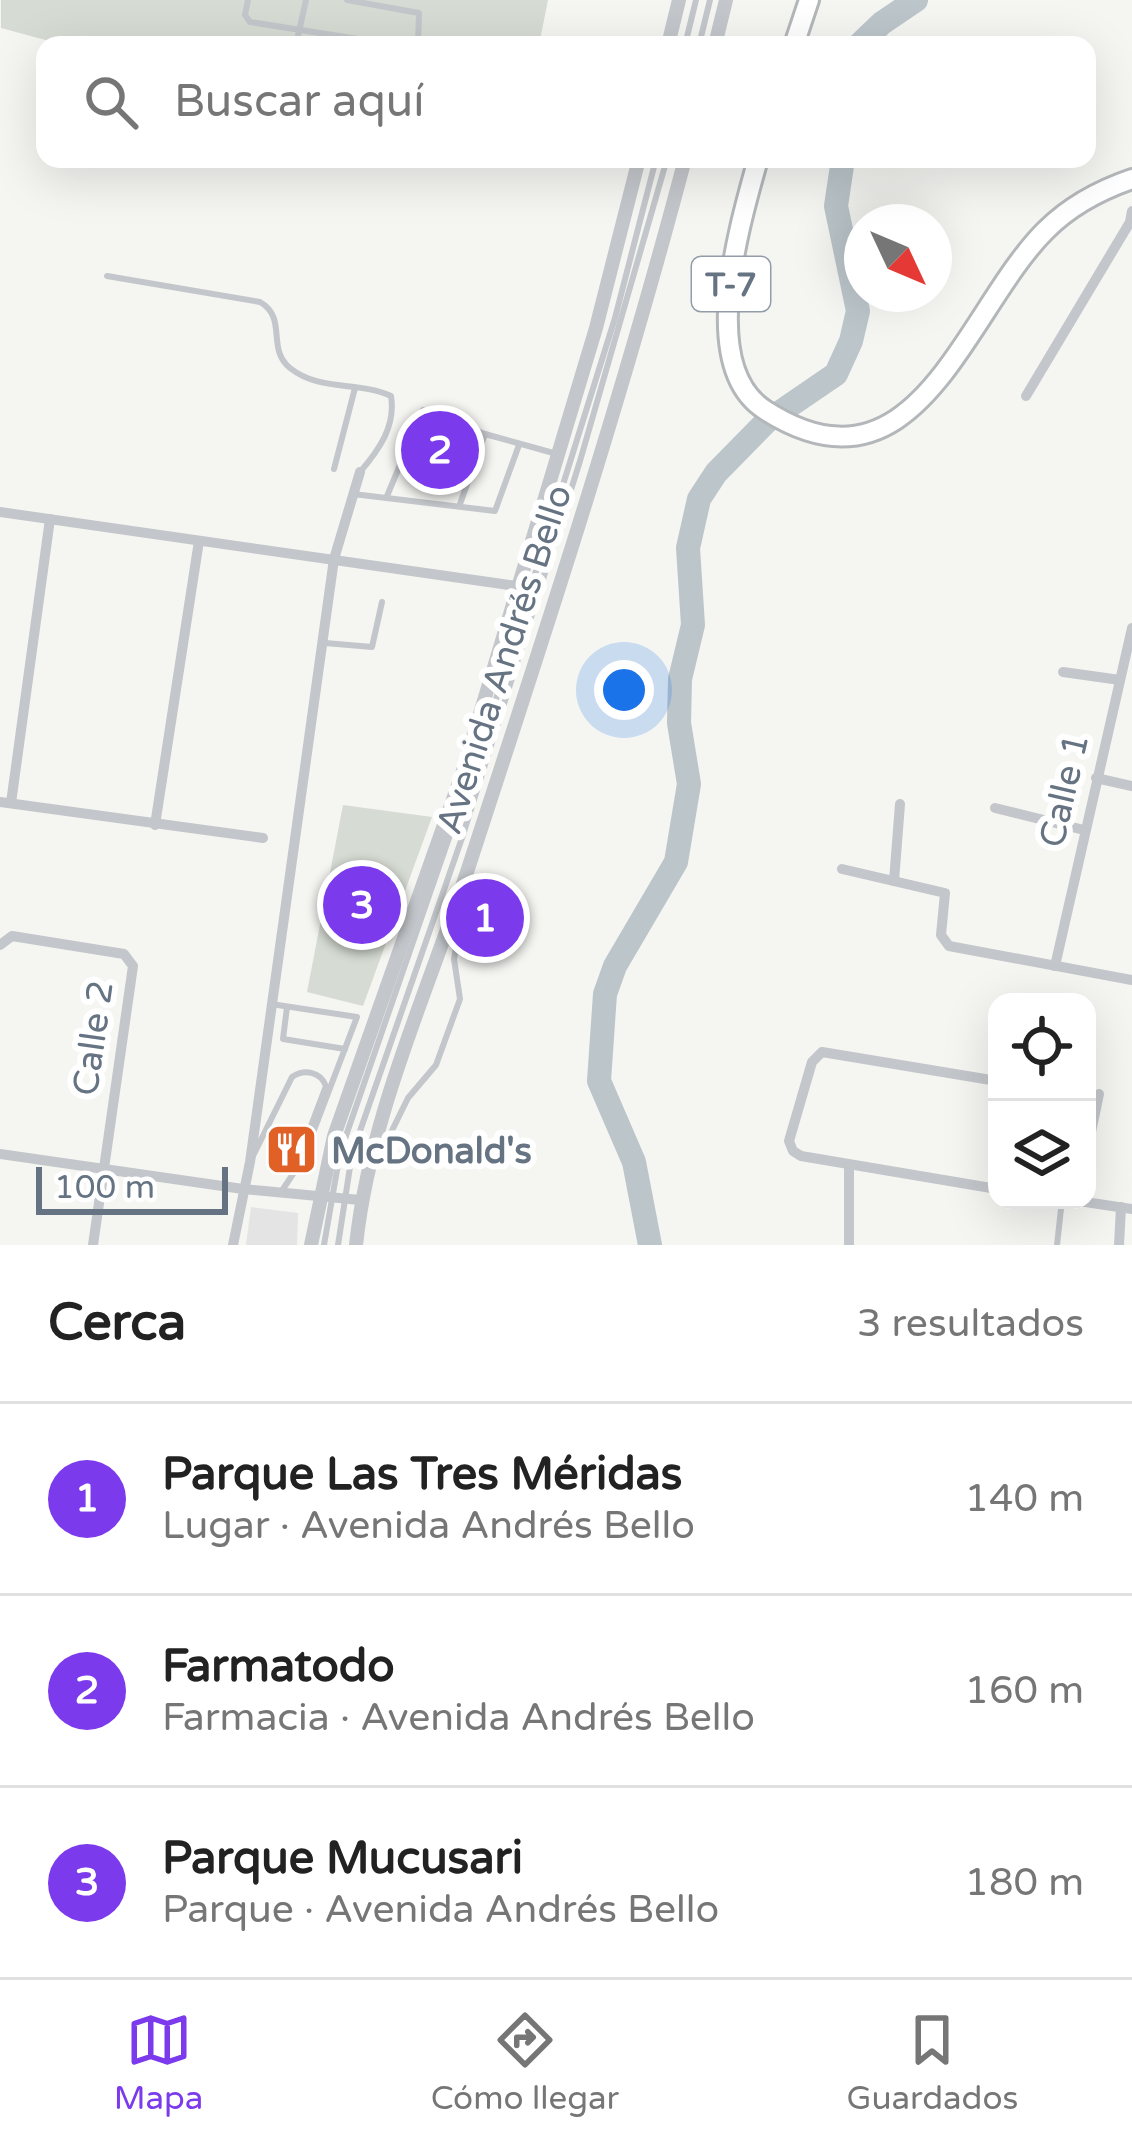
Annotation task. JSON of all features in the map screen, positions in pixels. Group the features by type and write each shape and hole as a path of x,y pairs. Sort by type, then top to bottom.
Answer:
{"highway":[{"path":"797,36 809,0"},
{"name":"T-7","path":"756,168 731,258 733,365 758,406 790,425 831,439 865,432 909,408 948,371 1045,231 1084,200 1132,179"}],"street":[{"path":"670,36 680,0"},
{"path":"717,36 726,0"},
{"name":"Avenida Andrés Bello","path":"356,1245 338,1198 334,1136 462,774 596,328 637,168"},
{"name":"Avenida Andrés Bello","path":"310,1245 338,1198 366,1175 606,434 682,168"},
{"path":"1026,396 1132,212"},
{"path":"233,1245 250,1162 334,559 360,472"},
{"path":"0,512 516,586"},
{"path":"50,519 5,802 263,838"},
{"path":"155,825 200,541"},
{"name":"Calle 1","path":"1055,966 1132,628"},
{"path":"1063,671 1120,680"},
{"path":"1096,778 1132,786"},
{"path":"894,881 900,803"},
{"path":"995,808 1084,830"},
{"path":"842,869 945,893 941,935 949,946 1132,980"},
{"name":"Calle 2","path":"0,945 12,936 124,954 133,966 93,1245"},
{"path":"988,1079 826,1051 818,1054 790,1146 801,1156 849,1167 988,1188"},
{"path":"1096,1108 1099,1094"},
{"path":"0,1154 338,1198"},
{"path":"849,1167 849,1245"},
{"path":"1096,1203 1126,1208 1119,1245"}],"lane":[{"path":"248,0 245,15 250,22 337,36"},
{"path":"297,36 306,0"},
{"path":"347,0 418,13 418,36"},
{"path":"687,36 696,0"},
{"path":"700,36 710,0"},
{"path":"338,1245 340,1153 487,728 615,318 654,168"},
{"path":"323,1245 463,838 664,168"},
{"path":"107,276 260,302 277,317 278,347 288,367 324,383 392,396 386,436 360,472"},
{"path":"334,470 355,388"},
{"path":"387,496 423,410 519,446 557,454"},
{"path":"459,506 485,434"},
{"path":"352,494 495,511 519,446"},
{"path":"321,643 372,647 382,602"},
{"path":"366,1175 408,1098 436,1065 460,999 454,959 466,876"},
{"path":"272,1004 357,1017 303,1159 281,1192"},
{"path":"287,1007 283,1039 345,1049"},
{"path":"250,1162 292,1077 306,1072 318,1076 326,1086 301,1152"},
{"path":"1057,1245 1061,1209"}],"shaded area":[{"path":"1,0 548,0 541,36 36,37 1,28"},
{"path":"343,805 432,817 363,1006 307,992"},
{"path":"251,1207 298,1213 297,1245 246,1245"}],"building":[{"path":"427,420 470,436 451,493 414,482 409,471"}],"waterway":[{"path":"868,36 916,0"},
{"path":"650,1245 634,1162 599,1081 605,994 615,966 676,862 689,784 679,723 680,679 693,625 688,548 699,499 716,473 767,421 836,374 851,341 858,311 836,206 842,168"}],"place":[{"name":"Farmatodo","path":"440,450"},
{"name":"Parque Mucusari","path":"362,905"},
{"name":"Parque Las Tres Méridas","path":"485,918"},
{"name":"McDonald's","path":"292,1150"}]}
